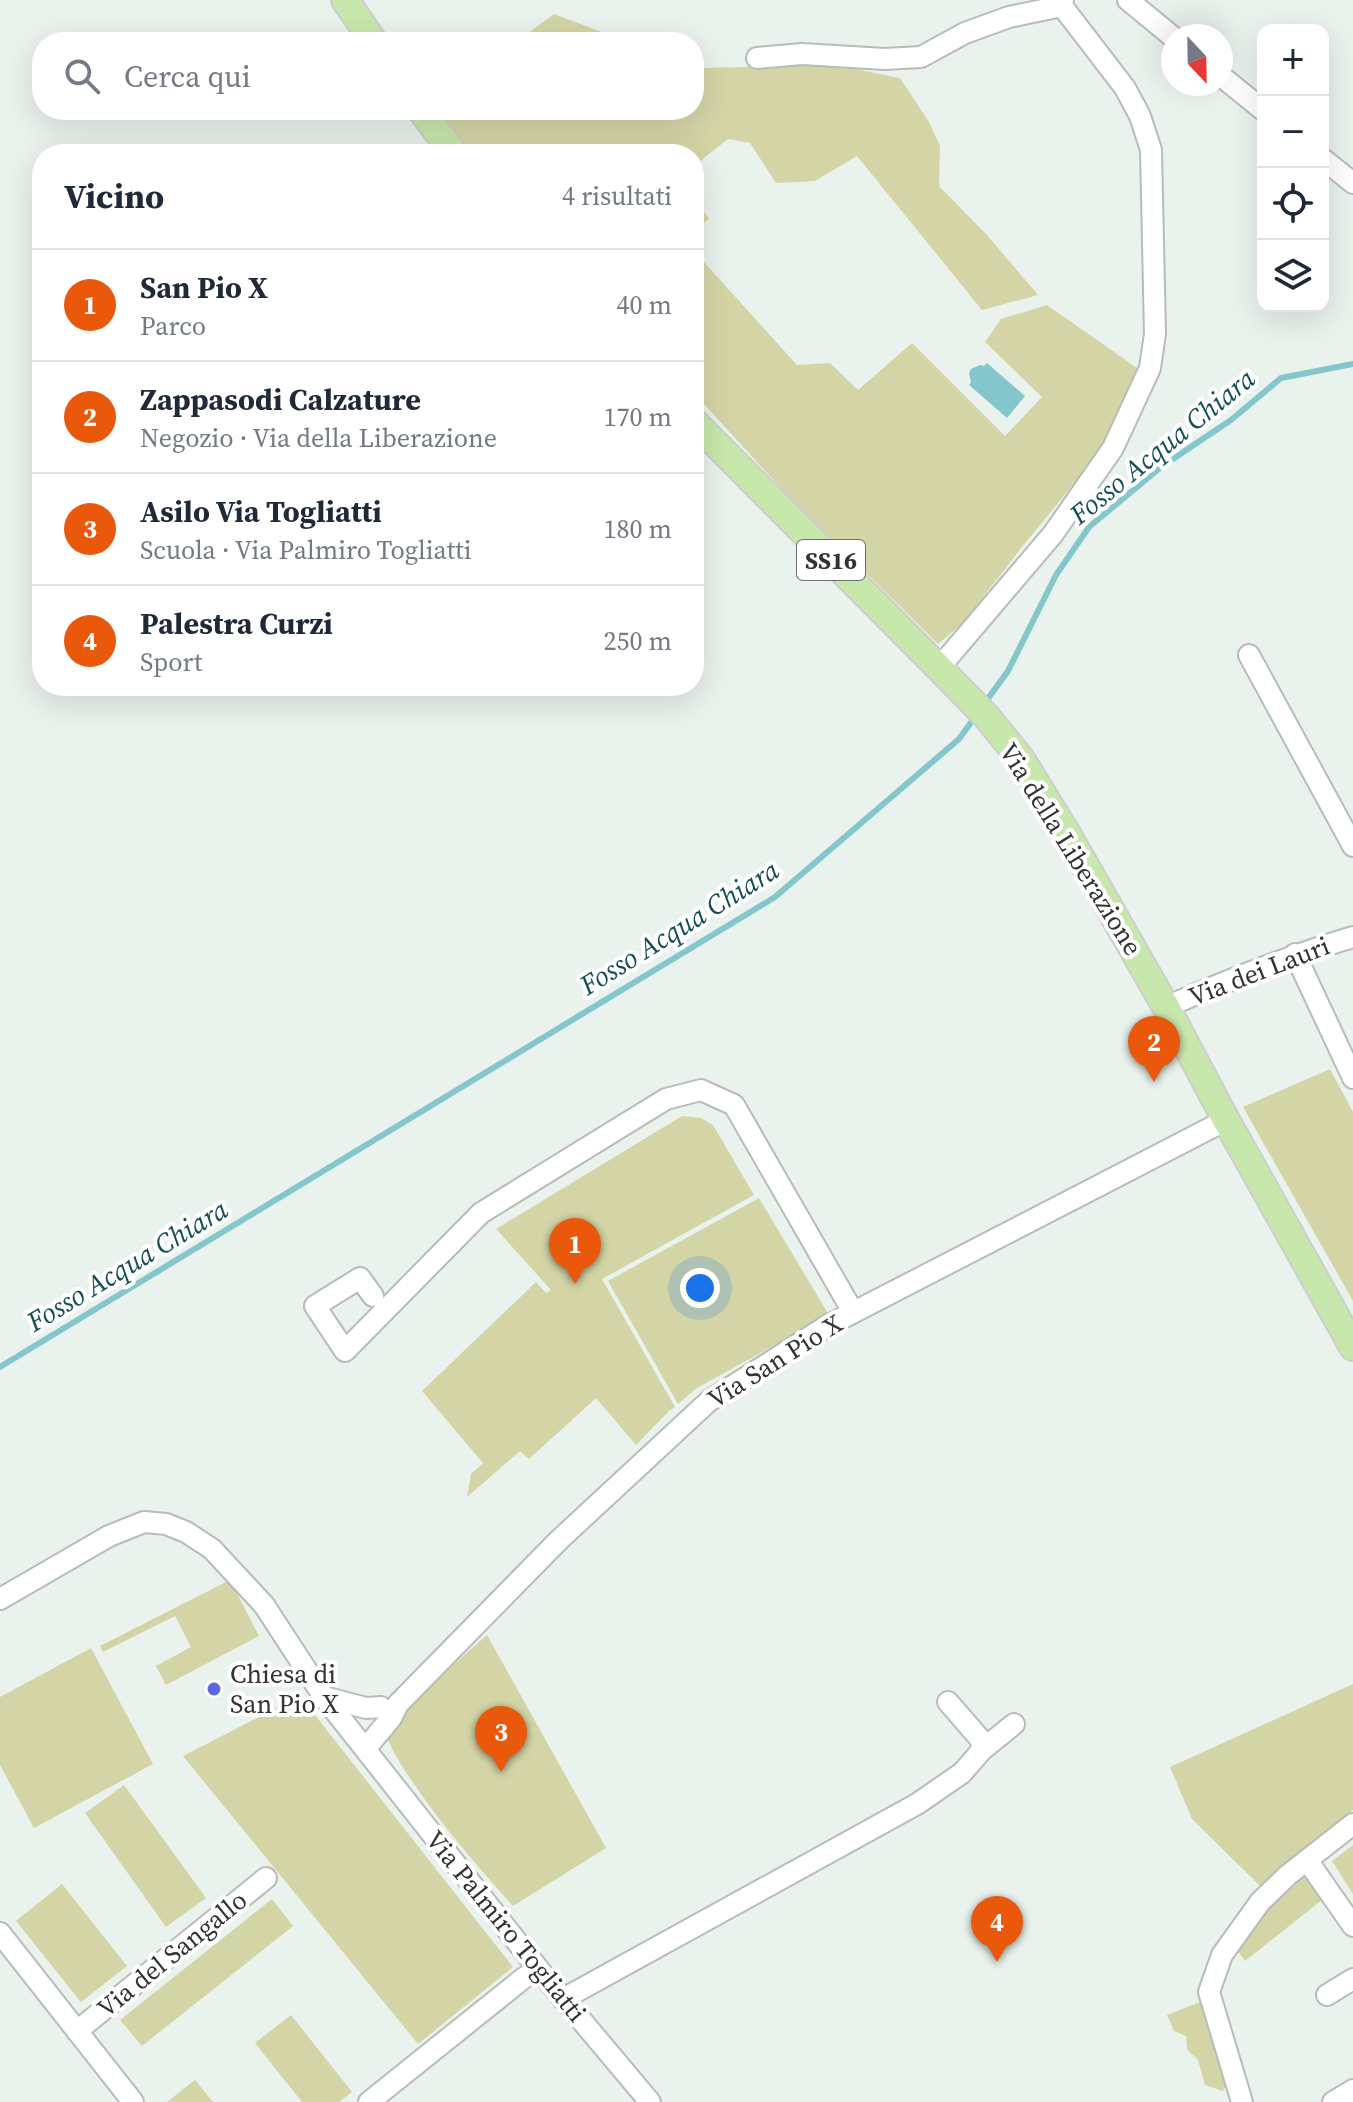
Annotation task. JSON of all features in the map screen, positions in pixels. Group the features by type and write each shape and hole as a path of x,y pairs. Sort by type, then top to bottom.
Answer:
{"main road":[{"path":"345,0 367,32"},
{"path":"428,120 446,144"},
{"name":"Via della Liberazione","path":"704,432 977,707 1021,759 1166,1007 1353,1347"}],"street":[{"path":"1128,0 1161,27"},
{"path":"757,58 802,54 885,59 921,57 965,33 1009,17 1063,3 1125,88 1140,116 1151,150 1155,334 1150,368 1113,448 1061,522 939,668"},
{"path":"1233,86 1257,105"},
{"path":"1329,164 1353,183"},
{"path":"1249,655 1353,846"},
{"name":"Via dei Lauri","path":"1166,1007 1295,954 1353,937"},
{"path":"1295,954 1353,1078"},
{"path":"373,1296 360,1278 315,1306 345,1351 481,1213 666,1099 701,1090 734,1105 853,1312"},
{"name":"Via San Pio X","path":"351,1729 389,1706 559,1540 709,1401 827,1326 1226,1120"},
{"path":"0,1599 109,1536 144,1522 166,1524 186,1532 212,1549 264,1605 324,1697 366,1748"},
{"path":"324,1697 366,1708 389,1706"},
{"path":"948,1702 981,1740 982,1750"},
{"name":"Via San Pio X","path":"366,1748 391,1718 389,1706"},
{"path":"563,1999 917,1804 962,1773 982,1750 1014,1724"},
{"name":"Via Palmiro Togliatti","path":"366,1748 563,1999 650,2102"},
{"path":"1242,2102 1209,1992 1222,1955 1260,1902 1353,1824"},
{"path":"1307,1860 1353,1926"},
{"name":"Via del Sangallo","path":"77,2031 266,1878"},
{"path":"0,1933 133,2102"},
{"path":"369,2102 525,1977"},
{"path":"1327,1995 1353,1979"},
{"path":"1333,2102 1353,2090"}],"green space":[{"path":"554,14 602,32 530,32"},
{"path":"835,65 900,78 929,122 940,146 939,186 987,235 1038,295 982,310 857,156 815,181 776,183 750,143 728,139 704,158 704,144 465,144 443,120 704,120 704,68"},
{"path":"704,262 797,365 830,363 858,390 912,343 1005,436 1042,397 985,342 1001,319 1047,305 1137,368 1100,452 963,623 938,644 789,497 704,404"},
{"path":"1330,1069 1353,1112 1353,1301 1243,1107"},
{"path":"682,1116 701,1118 713,1125 754,1195 602,1279 675,1407 636,1445 596,1398 529,1459 520,1451 467,1497 471,1474 483,1463 422,1391 536,1282 546,1293 551,1290 496,1229"},
{"path":"759,1198 829,1315 697,1388 678,1404 608,1281"},
{"path":"230,1580 259,1636 166,1685 156,1666 191,1647 175,1616 103,1652 100,1646"},
{"path":"487,1635 606,1848 513,1906 437,1816 402,1766 386,1735 403,1709"},
{"path":"91,1648 153,1764 34,1828 0,1765 0,1697"},
{"path":"1353,1684 1353,1810 1260,1886 1192,1819 1170,1767"},
{"path":"300,1696 513,1967 418,2044 183,1756"},
{"path":"124,1785 206,1898 166,1927 85,1813"},
{"path":"1353,1845 1353,1894 1332,1861"},
{"path":"1305,1877 1322,1900 1245,1961 1236,1949 1262,1912"},
{"path":"62,1884 127,1966 81,2002 16,1921"},
{"path":"272,1899 293,1926 142,2046 120,2020"},
{"path":"1200,2002 1228,2082 1223,2091 1205,2085 1198,2060 1187,2049 1186,2036 1174,2031 1167,2015"},
{"path":"291,2015 352,2092 339,2102 302,2102 255,2043"},
{"path":"195,2080 213,2102 167,2102"}],"water":[{"path":"987,363 1025,396 1007,418 969,385 971,369"}],"waterway":[{"name":"Fosso Acqua Chiara","path":"984,704 1008,671 1056,575 1089,527 1161,467 1231,420 1281,378 1353,364"},
{"name":"Fosso Acqua Chiara","path":"0,1367 775,897 959,739 975,717"}],"place":[{"name":"Zappasodi Calzature","path":"1154,1082"},
{"name":"San Pio X","path":"575,1284"},
{"name":"Chiesa di San Pio X","path":"214,1689"},
{"name":"Asilo Via Togliatti","path":"501,1772"},
{"name":"Palestra Curzi","path":"997,1962"}]}
